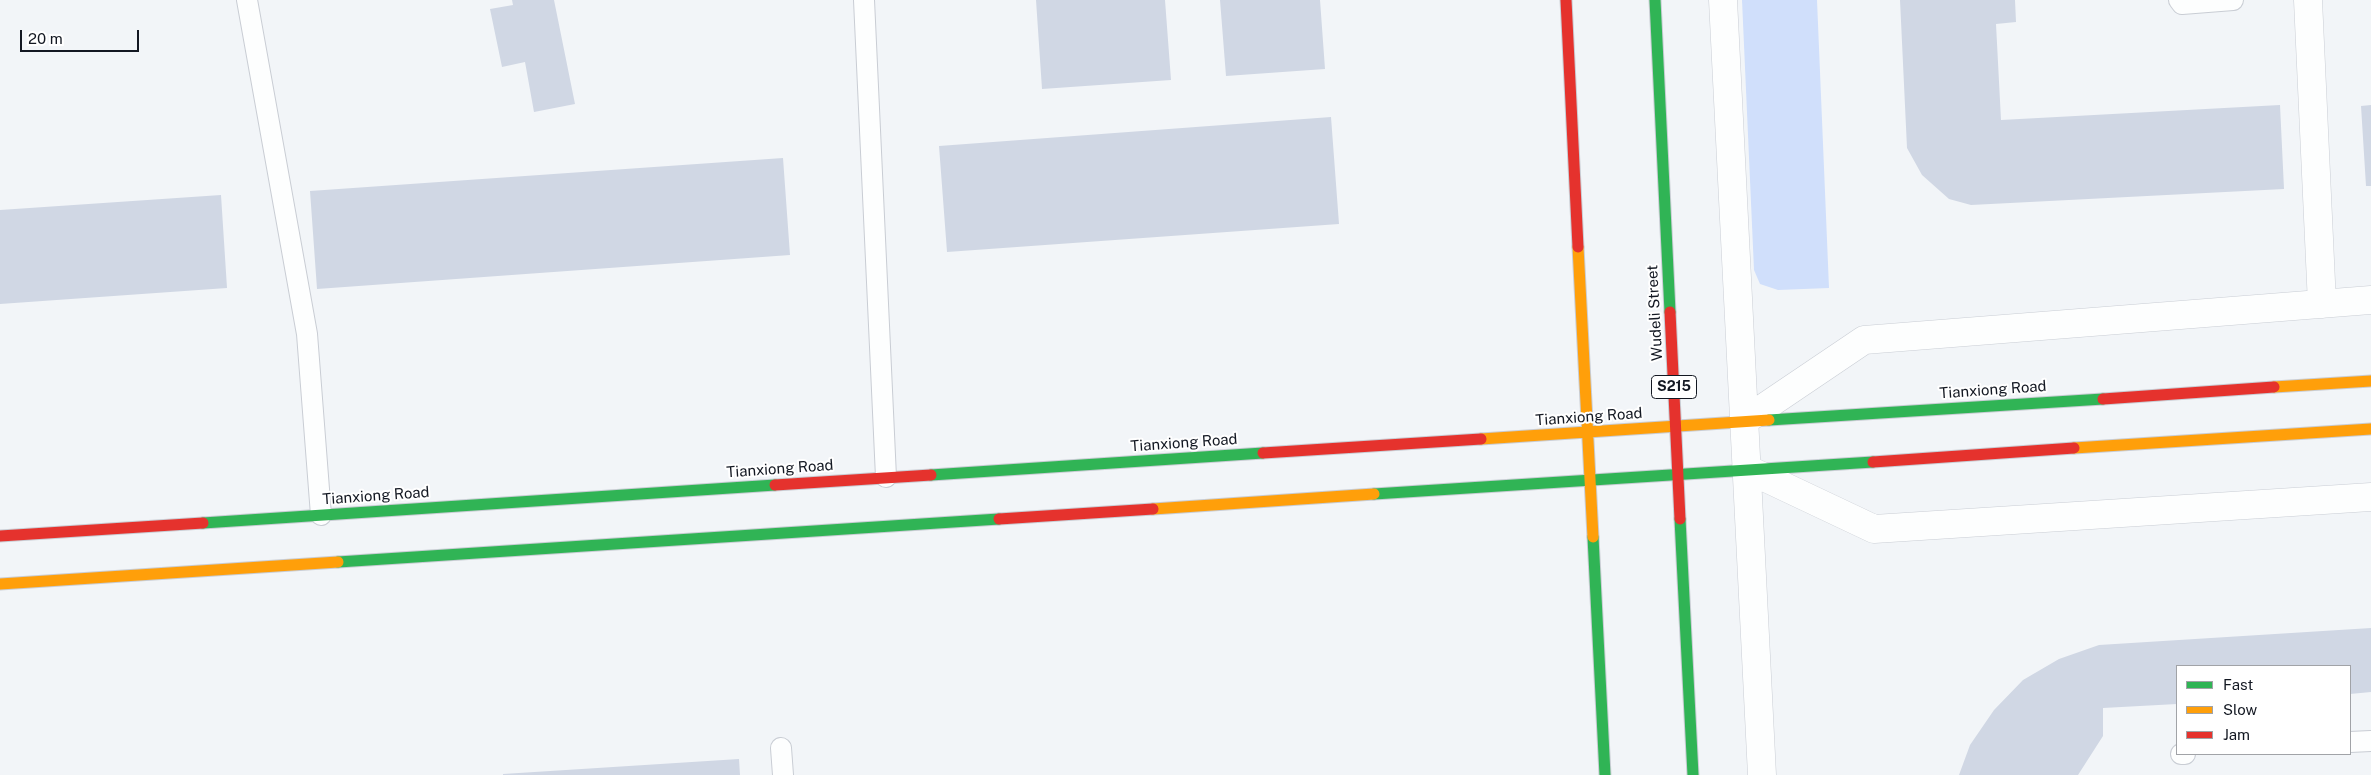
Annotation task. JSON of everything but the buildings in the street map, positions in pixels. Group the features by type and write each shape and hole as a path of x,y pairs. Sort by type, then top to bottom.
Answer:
{"main road":[{"path":"1566,0 1604,775"},
{"name":"Wudeli Street","path":"1655,0 1693,775"},
{"name":"Tianxiong Road","path":"0,536 2371,381"},
{"path":"0,584 2371,429"}],"street":[{"path":"1723,0 1762,775"},
{"path":"2308,0 2322,304"},
{"path":"1744,421 1864,340 2371,300"},
{"path":"1747,469 1874,529 2371,497"}],"lane":[{"path":"246,0 307,334 321,515"},
{"path":"864,0 886,478"},
{"path":"2179,0 2182,4 2233,0"},
{"path":"2351,742 2371,741"},
{"path":"781,748 783,775"}],"shaded area":[{"path":"1742,0 1817,0 1829,288 1778,290 1760,284 1754,270"}],"traffic: fast":[{"path":"1655,0 1670,312"},
{"path":"1769,420 2103,399"},
{"path":"931,475 1263,453"},
{"path":"1374,494 1873,462"},
{"path":"203,523 775,485"},
{"path":"338,562 999,519"},
{"path":"1680,519 1693,775"},
{"path":"1593,537 1605,775"}],"traffic: slow":[{"path":"1578,247 1593,537"},
{"path":"2274,387 2371,381"},
{"path":"1481,439 1769,420"},
{"path":"2074,448 2371,429"},
{"path":"1153,509 1374,494"},
{"path":"0,584 338,562"}],"traffic: jam":[{"path":"1566,0 1578,247"},
{"path":"1670,312 1680,519"},
{"path":"2103,399 2274,387"},
{"path":"1263,453 1481,439"},
{"path":"1873,462 2074,448"},
{"path":"775,485 931,475"},
{"path":"999,519 1153,509"},
{"path":"0,536 203,523"}]}
